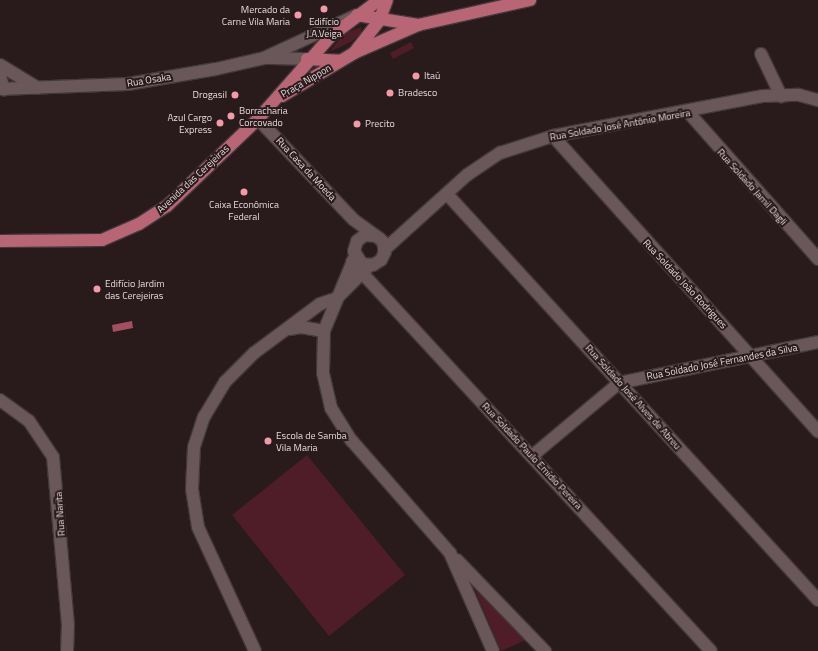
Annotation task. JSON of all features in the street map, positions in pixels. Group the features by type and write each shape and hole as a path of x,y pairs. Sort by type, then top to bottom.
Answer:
{"main road":[{"name":"Praça Nippon","path":"278,98 307,60 357,15 379,0"},
{"name":"Praça Nippon","path":"354,52 379,21 387,0"},
{"path":"357,15 379,21 418,25 530,0"},
{"name":"Praça Nippon","path":"278,98 354,52 418,25"},
{"path":"307,60 341,61"},
{"name":"Avenida das Cerejeiras","path":"0,242 102,240 124,232 167,206 278,98"}],"street":[{"name":"Praça Nippon","path":"293,44 357,15"},
{"name":"Rua Osaka","path":"2,89 128,84 264,58 293,44"},
{"path":"761,54 781,96"},
{"name":"Praça Nippon","path":"264,58 307,60"},
{"path":"0,65 38,88"},
{"path":"0,76 2,89"},
{"name":"Rua Soldado José Antônio Moreira","path":"384,250 448,194 500,152 553,136 781,96 818,100"},
{"name":"Rua Soldado Jamil Dagli","path":"689,113 818,259"},
{"name":"Rua Casa da Moeda","path":"258,119 354,220 376,236"},
{"name":"Rua Soldado João Rodrigues","path":"553,136 818,431"},
{"name":"Rua Soldado José Alves de Abreu","path":"448,194 818,600"},
{"path":"354,220 354,255"},
{"path":"255,651 198,527 192,489 194,447 204,417 225,382 254,353 289,330 320,304 337,298 366,268 381,260 384,250 376,236 361,237 354,255 337,298 324,331 322,358 326,391 340,426 450,553 541,650"},
{"name":"Rua Soldado Paulo Emídio Pereira","path":"354,255 532,456 711,651"},
{"path":"289,330 300,327 324,331"},
{"name":"Rua Soldado José Fernandes da Silva","path":"532,456 619,383 818,342"},
{"name":"Rua Narita","path":"0,400 29,421 53,457 68,624 67,651"},
{"path":"450,553 493,651"}],"shaded area":[{"path":"361,27 361,33 351,42 329,52 345,33"},
{"path":"411,42 414,48 393,59 390,53"},
{"path":"132,321 133,328 113,332 112,325"},
{"path":"307,455 405,575 329,636 232,515"},
{"path":"475,590 526,640 501,651"}],"place":[{"name":"Edifício J.A.Veiga","path":"324,9"},
{"name":"Mercado da Carne Vila Maria","path":"298,15"},
{"name":"Itaú","path":"416,76"},
{"name":"Bradesco","path":"390,93"},
{"name":"Drogasil","path":"235,95"},
{"name":"Borracharia Corcovado","path":"231,116"},
{"name":"Azul Cargo Express","path":"220,123"},
{"name":"Precito","path":"357,124"},
{"name":"Caixa Econômica Federal","path":"244,192"},
{"name":"Edifício Jardim das Cerejeiras","path":"97,289"},
{"name":"Escola de Samba Vila Maria","path":"268,441"}]}
